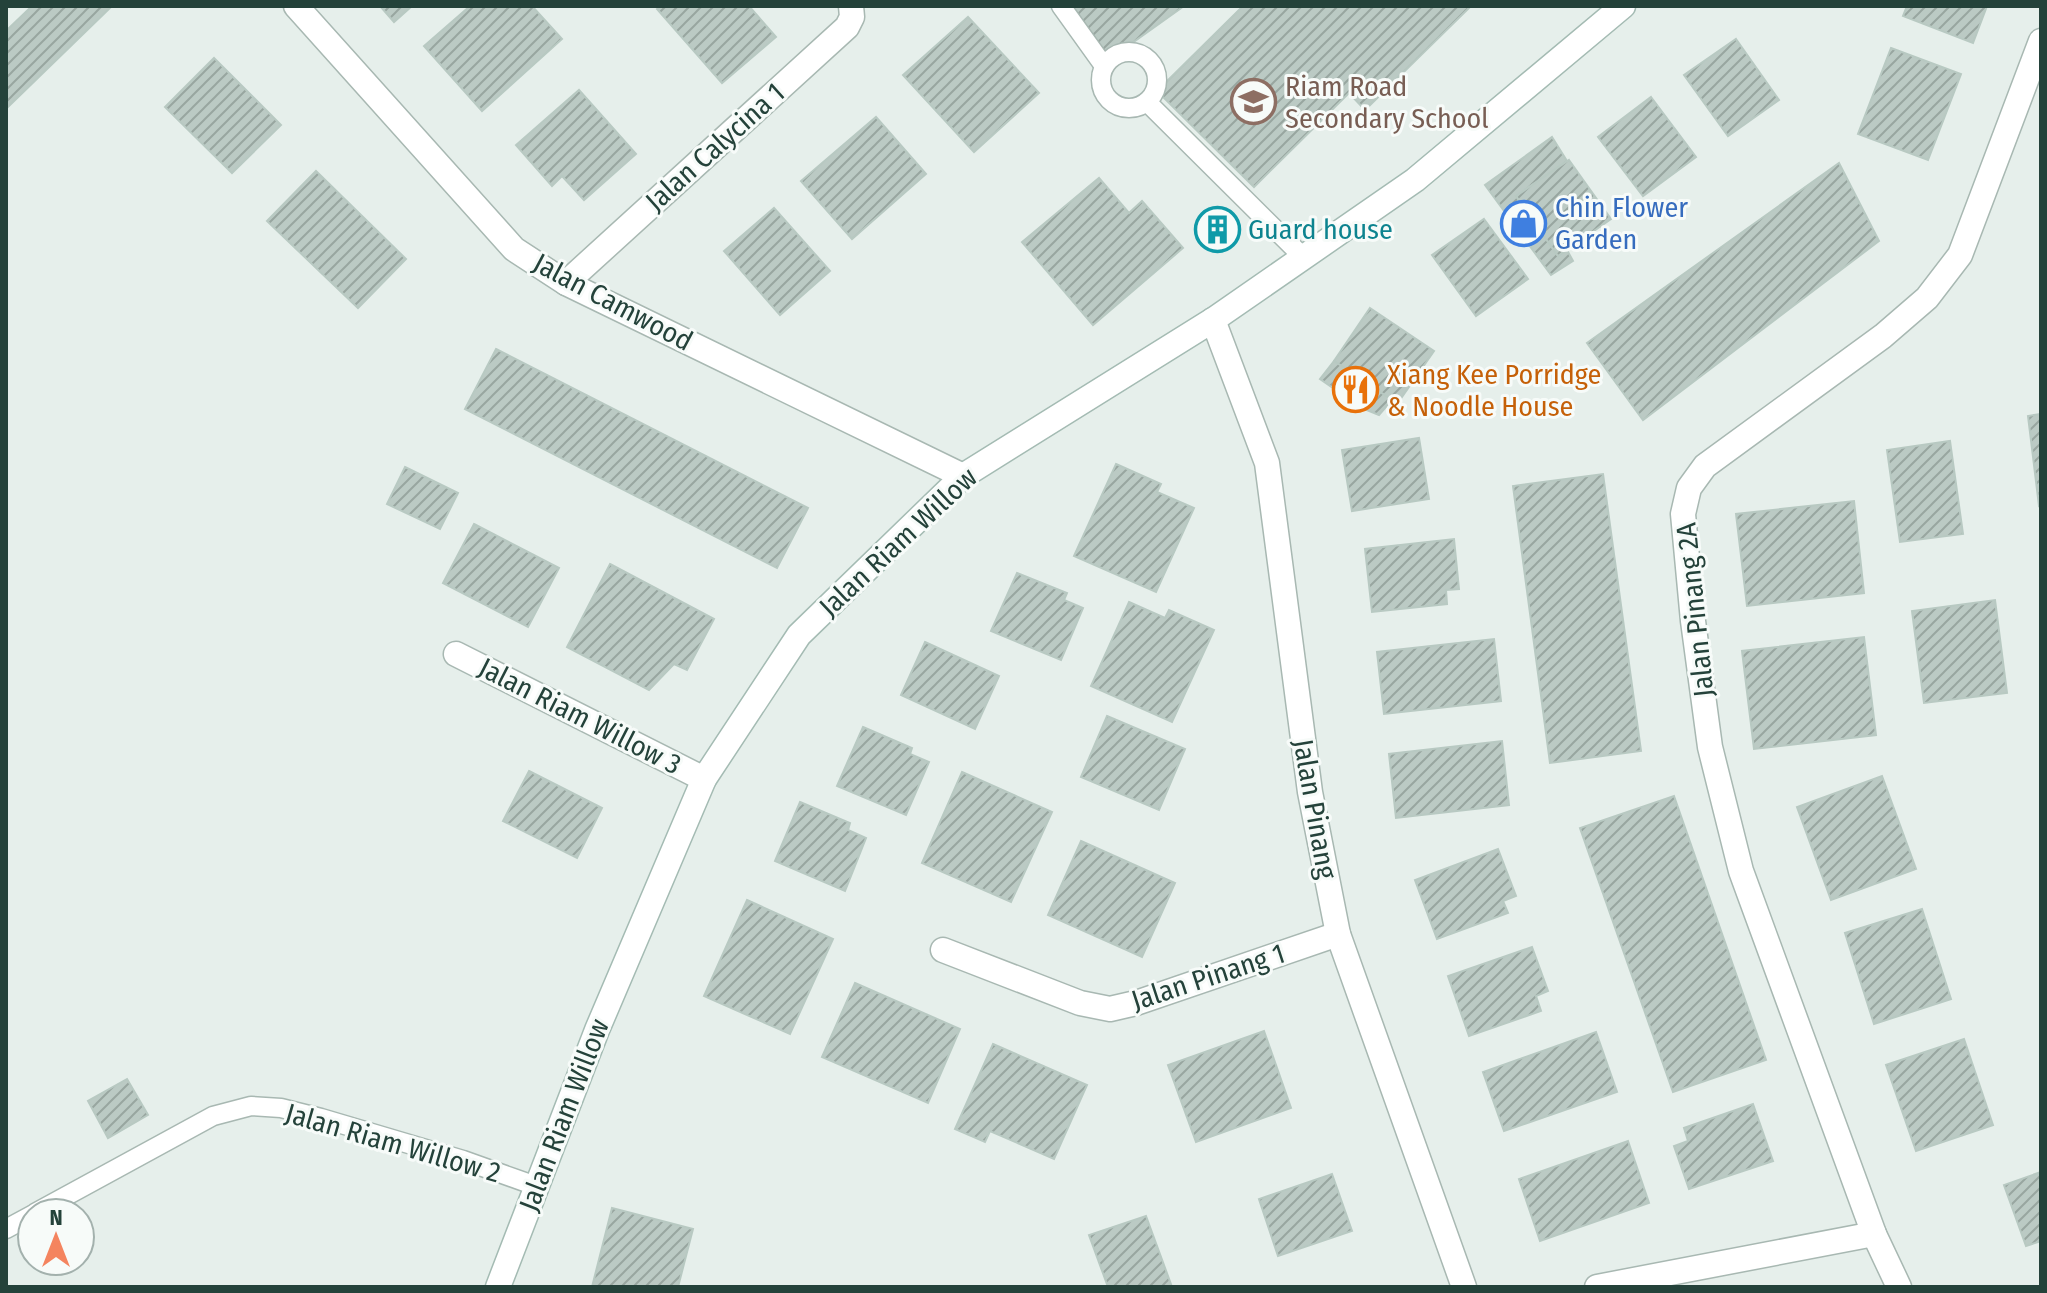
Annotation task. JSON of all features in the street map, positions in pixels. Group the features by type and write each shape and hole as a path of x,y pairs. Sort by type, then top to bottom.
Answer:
{"street":[{"name":"Jalan Camwood","path":"296,6 514,249 566,283 963,476"},
{"name":"Jalan Calycina 1","path":"566,283 847,27 852,17 851,6"},
{"name":"Jalan Riam Willow","path":"498,1287 597,1030 704,779 799,635 963,476 1213,320 1415,180 1623,6"},
{"name":"Jalan Pinang 2A","path":"1899,1287 1874,1234 1741,871 1710,747 1683,514 1689,488 1705,466 1883,336 1927,298 1960,255 2041,41"},
{"name":"Jalan Pinang","path":"1213,320 1267,463 1310,792 1338,934 1464,1287"},
{"name":"Jalan Riam Willow 3","path":"456,654 704,779"},
{"name":"Jalan Pinang 1","path":"943,950 1080,1003 1110,1009 1136,1003 1338,934"},
{"path":"1597,1287 1874,1234"}],"lane":[{"path":"1061,6 1104,66"},
{"path":"1126,51 1150,60 1155,68 1157,85 1147,102 1129,108 1111,101 1101,84 1104,66 1109,59 1126,51"},
{"path":"1147,102 1304,258"},
{"name":"Jalan Riam Willow 2","path":"65,1197 213,1116 251,1106 281,1108 321,1118 463,1160 536,1186"}],"building":[{"path":"32,6 112,6 6,109 6,31"},
{"path":"380,6 412,6 394,22"},
{"path":"470,6 532,6 562,39 482,111 424,46"},
{"path":"660,6 749,6 776,37 722,83 657,9"},
{"path":"1066,6 1184,6 1104,63"},
{"name":"Riam Road Secondary School","path":"1243,6 1471,6 1365,110 1349,93 1254,187 1157,91"},
{"path":"1907,6 1987,6 1973,43 1903,16"},
{"path":"968,17 1039,93 974,152 903,75"},
{"path":"1736,39 1779,100 1728,136 1684,75"},
{"path":"1891,48 1961,74 1928,160 1858,134"},
{"path":"214,58 281,125 232,173 165,107"},
{"path":"579,90 636,154 584,200 562,176 552,186 516,145"},
{"path":"1651,97 1696,157 1643,196 1598,137"},
{"path":"876,117 926,174 852,239 801,181"},
{"name":"Chin Flower Garden","path":"1552,137 1567,161 1516,196 1558,256 1567,250 1573,261 1551,275 1485,185"},
{"path":"1569,160 1611,219 1558,256 1516,196"},
{"path":"1839,163 1879,241 1643,420 1587,343"},
{"path":"316,171 406,259 358,308 267,221"},
{"path":"1099,178 1129,213 1142,201 1183,248 1093,325 1022,242"},
{"path":"774,208 830,271 780,315 724,251"},
{"name":"Guard house","path":"1214,211 1236,232 1220,247 1199,226"},
{"path":"1484,219 1528,279 1476,316 1432,255"},
{"path":"1370,308 1434,351 1397,404 1334,361"},
{"path":"496,349 808,508 777,568 465,409"},
{"name":"Xiang Kee Porridge & Noodle House","path":"1334,361 1392,400 1379,415 1362,408 1320,379"},
{"path":"2041,414 2041,505 2039,506 2028,416"},
{"path":"1419,438 1429,499 1352,511 1342,450"},
{"path":"1950,441 1963,534 1900,542 1887,450"},
{"path":"1116,464 1161,484 1157,492 1194,508 1156,592 1074,556"},
{"path":"405,467 458,493 440,529 387,504"},
{"path":"1603,474 1641,751 1550,763 1513,486"},
{"path":"1854,501 1864,593 1747,606 1736,514"},
{"path":"474,524 559,568 528,627 443,583"},
{"path":"1454,539 1459,589 1446,590 1447,604 1372,612 1365,549"},
{"path":"610,564 714,619 687,670 674,664 649,690 567,647"},
{"path":"1017,573 1067,593 1064,600 1083,608 1061,660 991,631"},
{"path":"1995,600 2007,693 1924,703 1912,611"},
{"path":"1129,602 1165,618 1169,610 1214,630 1172,722 1091,686"},
{"path":"1864,637 1876,735 1754,749 1742,651"},
{"path":"1494,639 1501,701 1384,714 1377,652"},
{"path":"925,642 999,676 975,729 901,695"},
{"path":"1107,716 1185,749 1159,810 1081,777"},
{"path":"863,727 912,748 910,754 929,762 906,815 837,786"},
{"path":"1502,741 1509,805 1396,818 1389,754"},
{"path":"529,771 602,808 577,858 503,821"},
{"path":"962,772 1052,812 1011,902 922,863"},
{"path":"1882,776 1916,869 1831,900 1797,807"},
{"path":"1674,796 1766,1060 1673,1092 1580,828"},
{"path":"800,802 850,823 848,830 866,838 845,891 775,861"},
{"path":"1081,841 1175,883 1142,957 1048,915"},
{"path":"1498,849 1516,896 1503,901 1508,913 1437,939 1415,880"},
{"path":"747,900 833,939 790,1034 704,996"},
{"path":"1922,909 1951,999 1874,1024 1845,933"},
{"path":"1532,947 1548,991 1536,996 1541,1011 1469,1036 1448,976"},
{"path":"855,983 960,1029 928,1103 822,1057"},
{"path":"1264,1031 1291,1108 1196,1142 1168,1065"},
{"path":"1596,1032 1617,1092 1504,1131 1483,1072"},
{"path":"1964,1039 1993,1125 1916,1151 1886,1065"},
{"path":"993,1044 1087,1085 1054,1159 990,1131 985,1142 955,1129"},
{"path":"127,1079 148,1115 108,1138 88,1101"},
{"path":"1753,1104 1773,1161 1689,1189 1674,1146 1688,1141 1684,1128"},
{"path":"1628,1141 1649,1203 1540,1241 1519,1179"},
{"path":"2041,1172 2041,1241 2026,1246 2004,1185"},
{"path":"1332,1174 1352,1231 1278,1256 1259,1199"},
{"path":"612,1208 693,1229 678,1287 592,1287"},
{"path":"1146,1216 1172,1287 1108,1287 1089,1235"}],"place":[{"name":"Riam Road Secondary School","path":"1254,102"},
{"name":"Chin Flower Garden","path":"1524,223"},
{"name":"Guard house","path":"1217,229"},
{"name":"Xiang Kee Porridge & Noodle House","path":"1356,390"}]}
